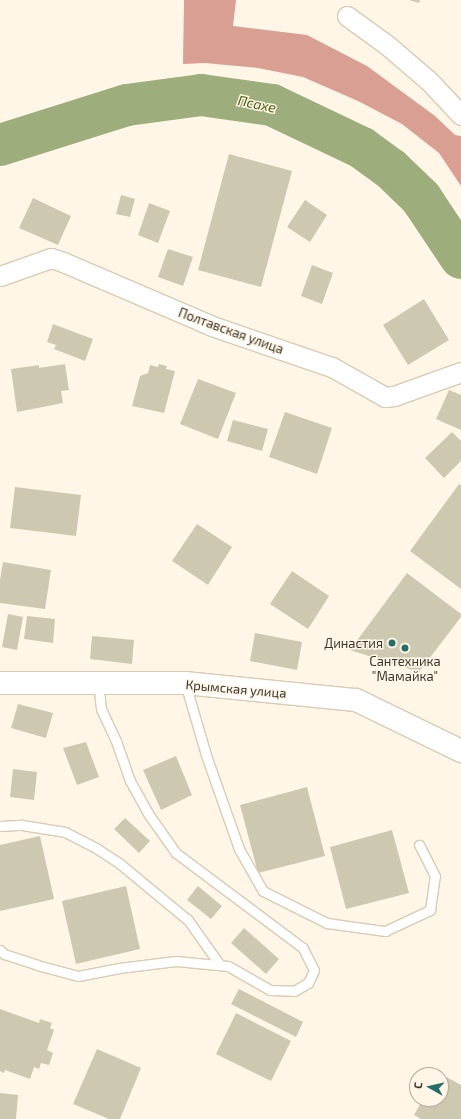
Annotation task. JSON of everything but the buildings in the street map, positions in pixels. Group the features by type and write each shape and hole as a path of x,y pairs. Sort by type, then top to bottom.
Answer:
{"street":[{"path":"348,16 387,45 429,81 461,115"},
{"name":"Полтавская улица","path":"0,276 50,258 64,262 212,326 332,367 385,397 394,396 461,372"},
{"name":"Крымская улица","path":"0,683 98,682 185,684 356,700 461,751"}],"lane":[{"path":"0,950 4,954 30,963 78,976 118,968 176,961 228,966 270,990 294,991 308,983 314,970 303,948 176,853 149,815 130,782 116,741 101,709 98,682"},
{"path":"185,684 207,758 239,849 263,891 327,923 385,930 430,910 435,876 419,845"},
{"path":"0,826 22,825 65,832 96,848 120,863 188,920 220,965"}],"shaded area":[{"path":"184,0 236,0 233,26 307,35 367,66 435,116 455,135 461,136 461,186 439,153 402,124 358,101 303,77 258,68 205,63 183,64"}],"waterway":[{"name":"Псахе","path":"0,145 127,105 201,95 272,105 362,148 391,169 421,198 461,258"}],"place":[{"name":"Династия","path":"392,643"},
{"name":"Сантехника \"Мамайка\"","path":"405,648"}]}
